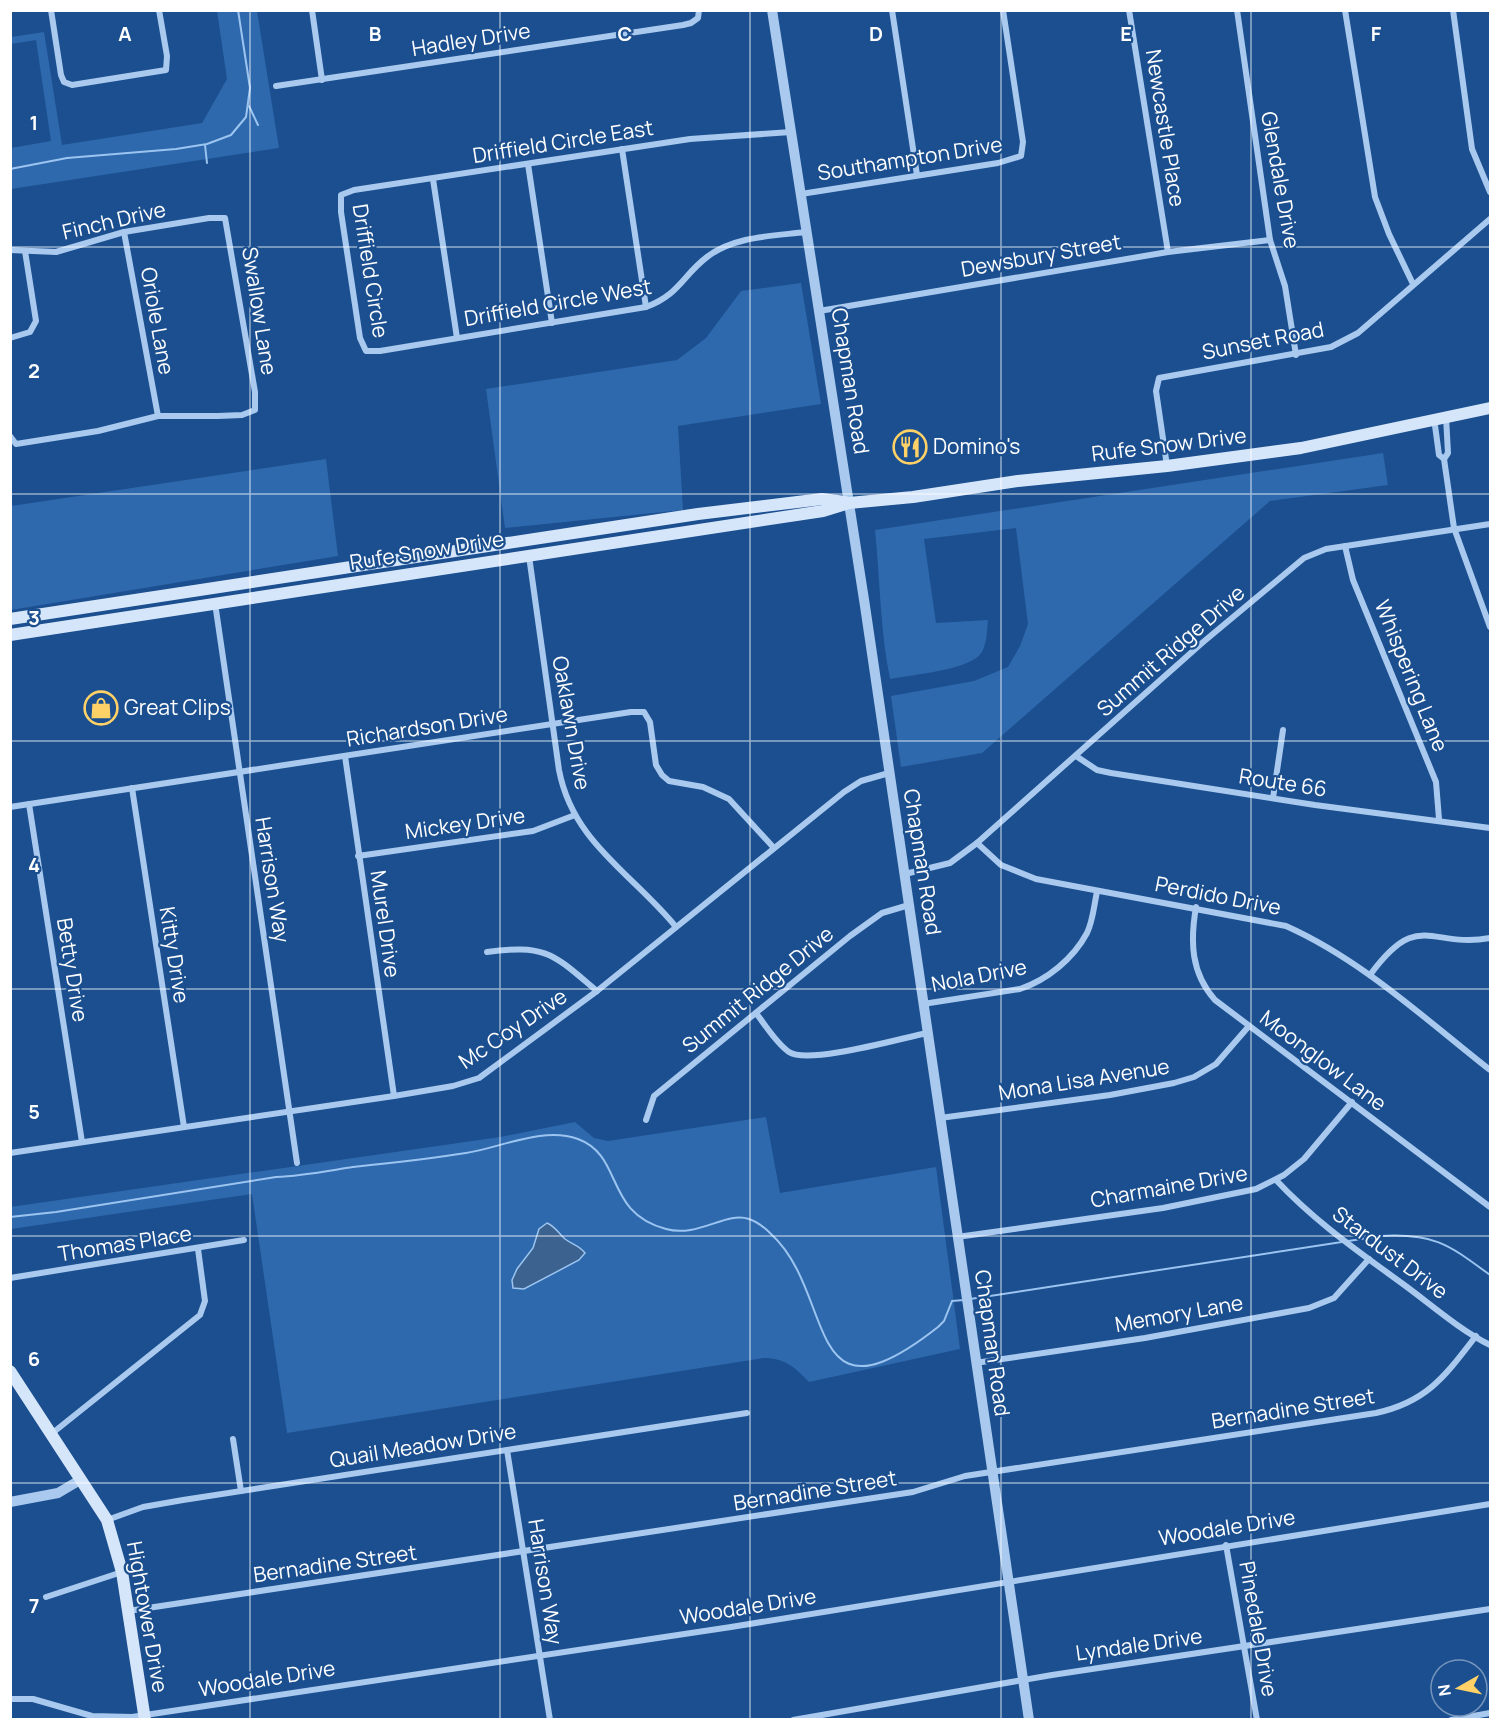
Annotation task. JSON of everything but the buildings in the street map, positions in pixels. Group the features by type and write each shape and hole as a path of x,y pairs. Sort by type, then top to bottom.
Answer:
{"main road":[{"name":"Rufe Snow Drive","path":"10,619 698,514 822,499 849,502 913,497 1018,481 1167,466 1301,448 1491,408"},
{"name":"Rufe Snow Drive","path":"10,635 823,511 849,502"},
{"name":"Hightower Drive","path":"10,1371 50,1436 107,1520 122,1572 145,1717"}],"street":[{"path":"51,10 64,82 72,85 166,70 167,56 159,10"},
{"path":"312,10 322,80"},
{"name":"Hadley Drive","path":"276,87 683,25 698,18 699,10"},
{"name":"Chapman Road","path":"772,10 905,874 1029,1719"},
{"path":"892,10 917,175"},
{"name":"Southampton Drive","path":"800,194 1013,160 1023,153 1003,10"},
{"name":"Newcastle Place","path":"1129,10 1168,252"},
{"name":"Glendale Drive","path":"1237,10 1270,240 1285,286 1296,355"},
{"path":"1345,10 1375,197 1389,234 1413,284"},
{"path":"1453,10 1472,149 1491,192"},
{"name":"Driffield Circle East","path":"341,195 354,190 690,139 791,132"},
{"path":"622,149 646,307"},
{"path":"528,164 552,323"},
{"path":"433,179 457,338"},
{"name":"Driffield Circle","path":"341,195 341,212 360,338 366,351"},
{"name":"Finch Drive","path":"10,250 56,252 124,232 209,218 225,218"},
{"name":"Swallow Lane","path":"158,416 242,415 255,410 255,392 225,218"},
{"name":"Sunset Road","path":"1167,466 1156,391 1159,378 1296,355 1330,347 1358,333 1491,219"},
{"name":"Oriole Lane","path":"124,232 158,416"},
{"name":"Driffield Circle West","path":"366,351 646,307 664,300 707,256 722,248 748,240 806,232"},
{"name":"Dewsbury Street","path":"819,311 1168,252 1270,240"},
{"path":"10,338 24,336 30,332 36,321 25,251"},
{"path":"11,438 16,444 64,437 158,416"},
{"path":"1440,417 1439,455 1444,459"},
{"path":"1440,417 1448,453 1444,459 1454,528 1491,627"},
{"name":"Summit Ridge Drive","path":"905,874 950,862 977,843 1202,644 1304,558 1345,546 1491,524"},
{"name":"Whispering Lane","path":"1345,546 1353,580 1436,782 1439,819"},
{"name":"Oaklawn Drive","path":"528,555 562,788 593,844 644,890 676,927"},
{"name":"Harrison Way","path":"215,603 238,773 297,1162"},
{"name":"Richardson Drive","path":"10,807 631,711 644,712 650,722 656,765 662,775 669,781 703,787 729,799 774,848"},
{"path":"1273,798 1283,730"},
{"name":"Murel Drive","path":"345,756 394,1096"},
{"name":"Route 66","path":"1076,756 1091,768 1111,773 1491,828"},
{"name":"Mc Coy Drive","path":"10,1153 394,1096 453,1086 479,1077 597,991 844,792 861,781 889,773"},
{"name":"Kitty Drive","path":"132,788 184,1127"},
{"name":"Betty Drive","path":"29,804 82,1142"},
{"name":"Mickey Drive","path":"358,856 533,831 575,815"},
{"name":"Perdido Drive","path":"977,843 1001,865 1022,875 1097,892 1286,926 1312,938 1370,975 1491,1070"},
{"name":"Nola Drive","path":"923,1004 1020,988 1035,983 1051,973 1069,956 1087,933 1097,892"},
{"name":"Summit Ridge Drive","path":"646,1120 654,1096 876,917 894,908 909,905"},
{"name":"Moonglow Lane","path":"1196,908 1191,937 1199,979 1215,1000 1491,1207"},
{"path":"1370,975 1395,946 1416,936 1427,934 1477,940 1491,938"},
{"path":"487,952 520,948 546,952 597,991"},
{"path":"756,1013 779,1043 791,1054 799,1056 831,1054 927,1033"},
{"name":"Mona Lisa Avenue","path":"940,1118 1110,1095 1174,1083 1194,1077 1216,1064 1249,1026"},
{"name":"Charmaine Drive","path":"957,1237 1214,1200 1256,1189 1276,1180 1304,1160 1352,1102"},
{"name":"Stardust Drive","path":"1276,1180 1300,1206 1359,1252 1491,1345"},
{"name":"Thomas Place","path":"10,1278 244,1240"},
{"path":"50,1436 200,1315 205,1301 198,1249"},
{"name":"Memory Lane","path":"975,1363 1145,1338 1309,1308 1334,1298 1369,1259"},
{"name":"Bernadine Street","path":"128,1611 913,1492 965,1476 991,1471 1395,1409 1434,1387 1476,1336"},
{"name":"Quail Meadow Drive","path":"107,1520 143,1507 747,1413"},
{"path":"233,1439 241,1491"},
{"name":"Harrison Way","path":"507,1450 550,1719"},
{"path":"10,1502 58,1493 80,1480"},
{"name":"Woodale Drive","path":"10,1699 33,1699 92,1716 145,1717 540,1654 743,1625 1491,1504"},
{"name":"Pinedale Drive","path":"1227,1545 1257,1719"},
{"path":"46,1597 122,1572"},
{"name":"Lyndale Drive","path":"793,1719 1244,1646 1491,1609"},
{"path":"1451,1719 1491,1713"}],"shaded area":[{"path":"217,11 257,11 279,148 11,189 11,148 51,141 36,40 11,44 11,37 44,32 62,145 202,123 227,79"},
{"path":"801,283 821,404 678,426 683,510 505,528 486,389 677,360 706,338 741,291"},
{"path":"1383,453 1388,485 1270,501 982,753 901,767 891,696 974,681 1008,667 1020,646 1028,624 1016,528 924,539 936,623 988,620 985,644 982,652 976,658 966,663 940,671 890,679 882,623 875,530"},
{"path":"326,459 338,556 11,610 11,506"},
{"path":"766,1117 780,1193 936,1167 960,1349 809,1382 789,1364 764,1358 287,1433 252,1194 11,1229 10,1207 500,1137 575,1122 594,1138 608,1141"},
{"path":"547,1223 585,1253 579,1260 524,1289 513,1288 512,1280 517,1269 533,1248 539,1229"}],"waterway":[{"path":"10,169 67,158 176,149 207,144 231,135 246,117 250,88 238,10"},
{"path":"249,106 258,125"},
{"path":"205,145 207,163"},
{"path":"10,1217 56,1212 276,1177 466,1153 536,1136 565,1136 578,1139 592,1147 610,1171 623,1198 633,1211 646,1221 678,1231 700,1228 731,1218 749,1219 764,1227 792,1260 828,1343 843,1360 864,1366 894,1356 938,1327 944,1321 952,1301 964,1300"},
{"path":"970,1299 1381,1236 1415,1237 1440,1243 1490,1275"}],"place":[{"name":"Domino's","path":"910,447"},
{"name":"Great Clips","path":"101,708"}]}
